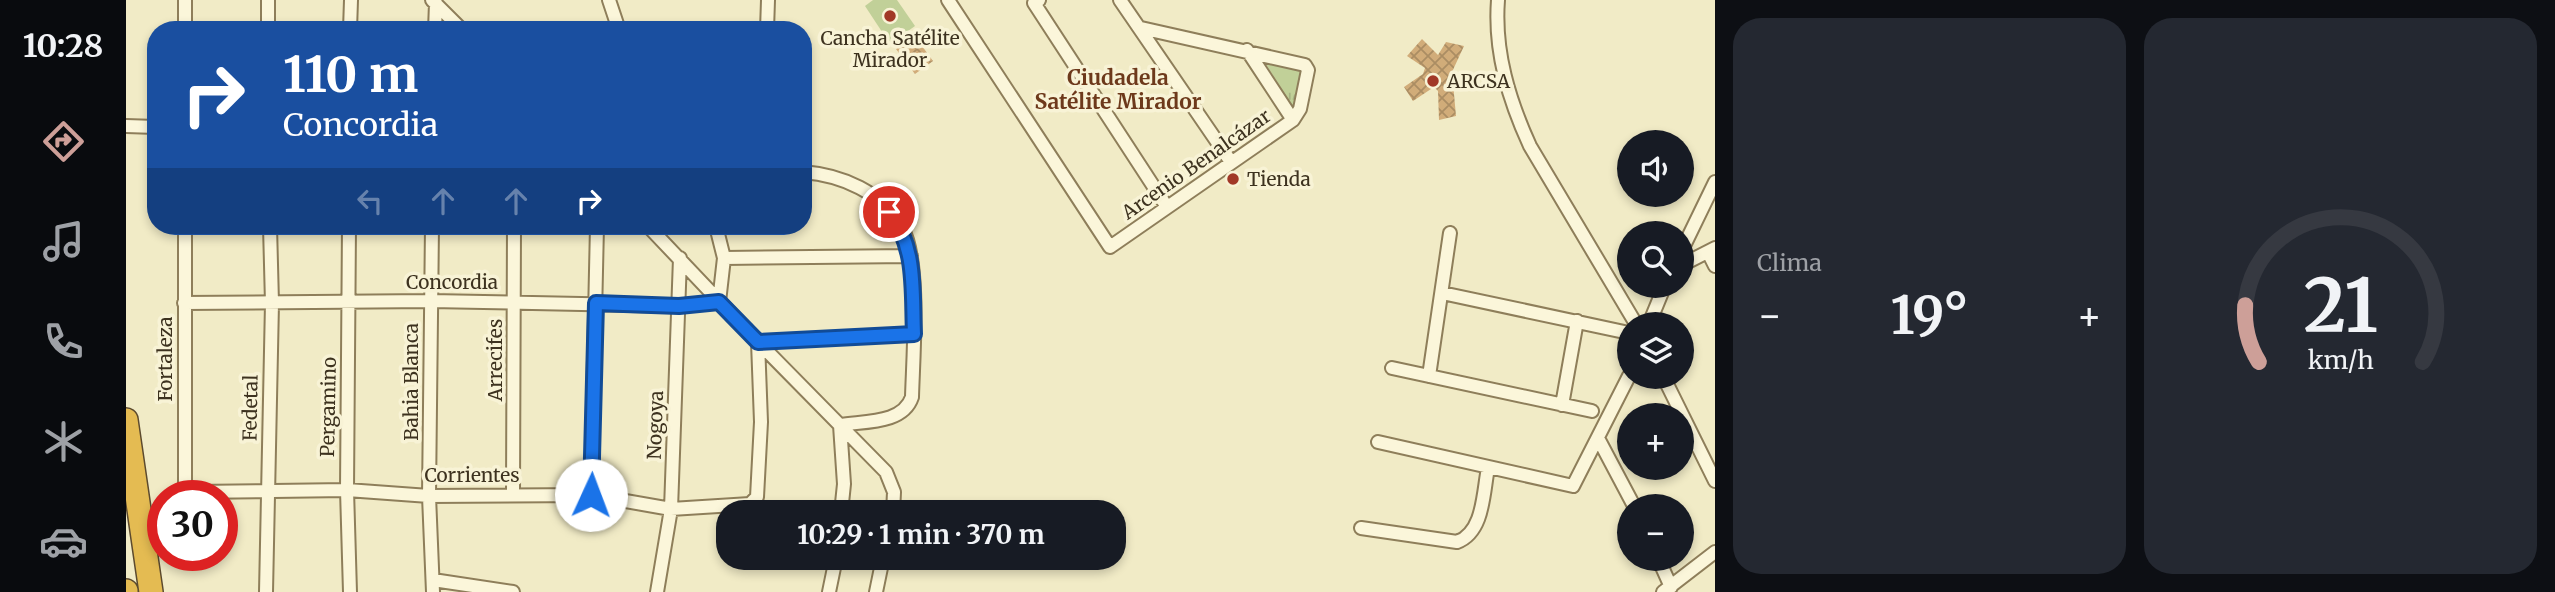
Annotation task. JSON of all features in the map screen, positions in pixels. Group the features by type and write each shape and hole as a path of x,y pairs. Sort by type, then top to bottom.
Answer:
{"highway":[{"path":"126,420 151,592"}],"street":[{"path":"185,0 186,21"},
{"path":"268,0 268,21"},
{"path":"350,21 351,0"},
{"path":"609,0 616,21"},
{"path":"767,21 768,0"},
{"path":"1120,0 1231,162"},
{"path":"1498,0 1497,17 1504,75 1516,116 1530,146 1629,312"},
{"path":"434,2 435,21"},
{"path":"434,2 452,21"},
{"name":"Arcenio Benalcázar","path":"948,2 1110,247 1293,120 1300,109 1307,67 1247,51"},
{"path":"1036,2 1167,207"},
{"path":"1140,28 1247,51 1293,120"},
{"path":"126,126 147,127"},
{"path":"812,174 849,181 862,188 889,212 902,228 911,256 914,334 912,397 908,409 898,416 840,425"},
{"path":"1694,225 1715,182"},
{"path":"1429,376 1450,233"},
{"name":"Fortaleza","path":"185,235 185,480"},
{"name":"Fedetal","path":"266,592 271,235"},
{"name":"Pergamino","path":"349,235 347,490 350,590"},
{"name":"Bahia Blanca","path":"432,235 429,496 433,586"},
{"name":"Arrecifes","path":"513,235 513,495"},
{"path":"591,495 597,235"},
{"path":"658,235 719,302 886,472 894,492 894,500"},
{"path":"718,235 724,258 719,302"},
{"path":"1694,259 1712,250 1715,266"},
{"path":"724,258 911,256"},
{"name":"Nogoya","path":"657,592 671,509 680,258"},
{"path":"1442,293 1617,330"},
{"name":"Concordia","path":"184,303 430,301 679,306 719,302"},
{"path":"1562,405 1577,321"},
{"path":"758,342 914,334"},
{"name":"Corrientes","path":"238,492 347,490 429,496 591,495 671,509 755,501 761,422 758,342"},
{"path":"1392,368 1592,411"},
{"path":"1378,442 1573,486 1623,389"},
{"path":"1669,389 1715,481"},
{"path":"840,425 844,484 842,500"},
{"path":"1599,440 1628,494"},
{"path":"1361,528 1458,542 1468,538 1477,525 1488,468"},
{"path":"1662,571 1667,589 1715,552"},
{"path":"829,592 834,570"},
{"path":"876,592 881,570"},
{"path":"433,586 513,592"}],"green space":[{"name":"Cancha Satélite Mirador","path":"873,0 897,0 915,26 890,44 865,6"},
{"path":"1264,61 1302,70 1293,108"}],"building":[{"path":"914,35 933,61 915,74 896,49"},
{"name":"ARCSA","path":"1422,39 1438,55 1446,42 1464,46 1452,72 1456,116 1439,120 1438,91 1434,87 1413,101 1404,87 1423,74 1425,68 1407,56"}],"place":[{"name":"Cancha Satélite Mirador","path":"890,16"},
{"name":"ARCSA","path":"1433,81"},
{"name":"Tienda","path":"1233,179"}],"district":[{"name":"Ciudadela Satélite Mirador","path":"1118,90"}],"route":[{"path":"591,495 596,303 679,306 719,302 758,342 914,334 911,256 902,228 889,212"}]}
